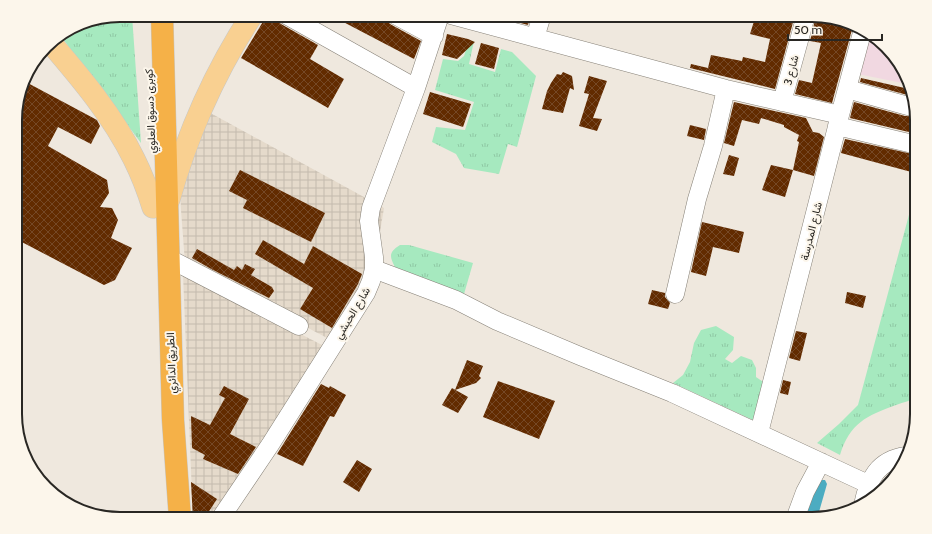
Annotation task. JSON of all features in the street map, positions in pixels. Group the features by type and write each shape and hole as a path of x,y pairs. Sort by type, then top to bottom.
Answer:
{"highway":[{"name":"كوبرى دسوق العلوي","path":"147,22 160,207"},
{"name":"كوبرى دسوق العلوي","path":"160,207 162,22"},
{"name":"الطريق الدائري","path":"160,207 168,258 173,420 180,512"},
{"name":"الطريق الدائري","path":"160,207 158,389 165,512"}],"main road":[{"path":"160,207 179,163 195,120 214,79 236,39 247,22"},
{"path":"54,47 107,114 122,136 145,183 160,207"}],"street":[{"path":"298,22 416,88"},
{"path":"408,22 434,36"},
{"name":"شارع الحبشي","path":"225,512 270,445 366,293 374,269 374,257 369,221 371,208 416,88 438,22"},
{"path":"477,22 726,89 782,102 910,143"},
{"path":"535,38 540,22"},
{"name":"شارع 3","path":"782,102 804,22"},
{"name":"شارع المدرسة","path":"759,433 838,121 861,35"},
{"path":"675,294 697,199 714,146 726,89"},
{"path":"847,90 908,106"},
{"path":"168,258 299,326"},
{"path":"374,269 456,300 497,321 672,393 868,484"},
{"path":"865,496 868,484 872,476 883,465 900,457"},
{"path":"797,512 804,492 821,462"}],"shaded area":[{"path":"866,38 886,55 903,83 858,74"},
{"path":"205,110 384,208 374,268 329,339 185,263 180,178"},
{"path":"183,274 324,346 217,512 193,512"}],"green space":[{"path":"132,22 141,143 64,40 71,35 82,29 95,25"},
{"path":"469,41 474,41 469,64 495,72 501,49 512,52 536,76 517,147 508,144 499,174 464,168 456,154 432,142 436,127 465,130 474,102 435,90 443,59 458,61 464,56"},
{"path":"910,211 910,400 876,413 860,422 849,435 840,455 817,443 858,405"},
{"path":"400,245 409,245 473,263 464,294 395,267 391,254"},
{"path":"716,326 734,337 733,350 725,359 732,363 741,356 752,360 756,368 756,377 766,384 757,422 673,383 683,375 690,362 694,343 701,330"}],"water":[{"path":"819,480 825,480 827,484 819,512 807,512"}],"building":[{"path":"263,22 279,22 318,45 310,59 344,79 328,108 241,58"},
{"path":"343,22 388,22 421,41 414,59"},
{"path":"517,22 529,22 528,25"},
{"path":"754,22 793,22 775,89 690,68 691,64 708,68 711,55 742,61 743,57 765,62 770,39 750,34"},
{"path":"815,22 837,25 852,30 832,103 795,94 799,80 812,83 821,43 810,41"},
{"path":"447,34 475,42 457,59 442,55"},
{"path":"481,43 499,48 494,69 475,64"},
{"path":"563,72 572,76 574,90 570,88 563,113 542,109 551,83 557,74 561,75"},
{"path":"589,76 607,81 593,118 602,119 597,131 579,126 589,94 584,93"},
{"path":"861,78 905,88 907,95 860,82"},
{"path":"29,84 97,120 100,126 91,144 58,127 48,146 107,180 109,193 100,207 112,208 118,220 111,238 132,248 115,280 104,285 22,242 22,120 25,95"},
{"path":"430,92 471,104 463,127 423,114"},
{"path":"734,102 806,118 813,132 819,133 824,137 814,176 793,170 799,135 784,127 784,125 761,118 759,124 742,120 734,146 724,143"},
{"path":"854,102 905,116 910,116 910,132 850,118"},
{"path":"690,125 706,129 704,140 687,136"},
{"path":"845,139 910,153 910,172 841,153"},
{"path":"729,155 739,158 734,176 723,174"},
{"path":"771,165 793,170 785,197 762,190"},
{"path":"240,170 325,213 311,242 243,208 247,200 229,191"},
{"path":"702,222 744,232 739,253 713,247 706,276 691,272"},
{"path":"263,240 304,264 313,246 362,274 358,284 332,328 300,309 313,288 255,254"},
{"path":"197,249 234,270 237,266 242,270 245,264 255,269 251,275 272,287 274,291 269,298 213,270 192,258"},
{"path":"652,290 665,293 665,297 670,303 668,309 648,304"},
{"path":"847,292 866,296 863,308 845,303"},
{"path":"796,331 807,333 800,361 789,358"},
{"path":"467,360 483,366 479,376 481,378 476,383 455,390"},
{"path":"783,380 791,382 788,395 780,393"},
{"path":"498,381 555,401 539,439 483,417"},
{"path":"321,384 329,388 330,386 346,395 334,417 330,416 303,466 277,454"},
{"path":"224,386 249,399 230,434 256,447 238,474 203,459 205,455 192,448 191,416 210,425 225,398 219,395"},
{"path":"452,388 468,397 458,413 442,405"},
{"path":"357,460 372,469 359,492 343,482"},
{"path":"191,482 217,499 209,512 193,512"}]}
